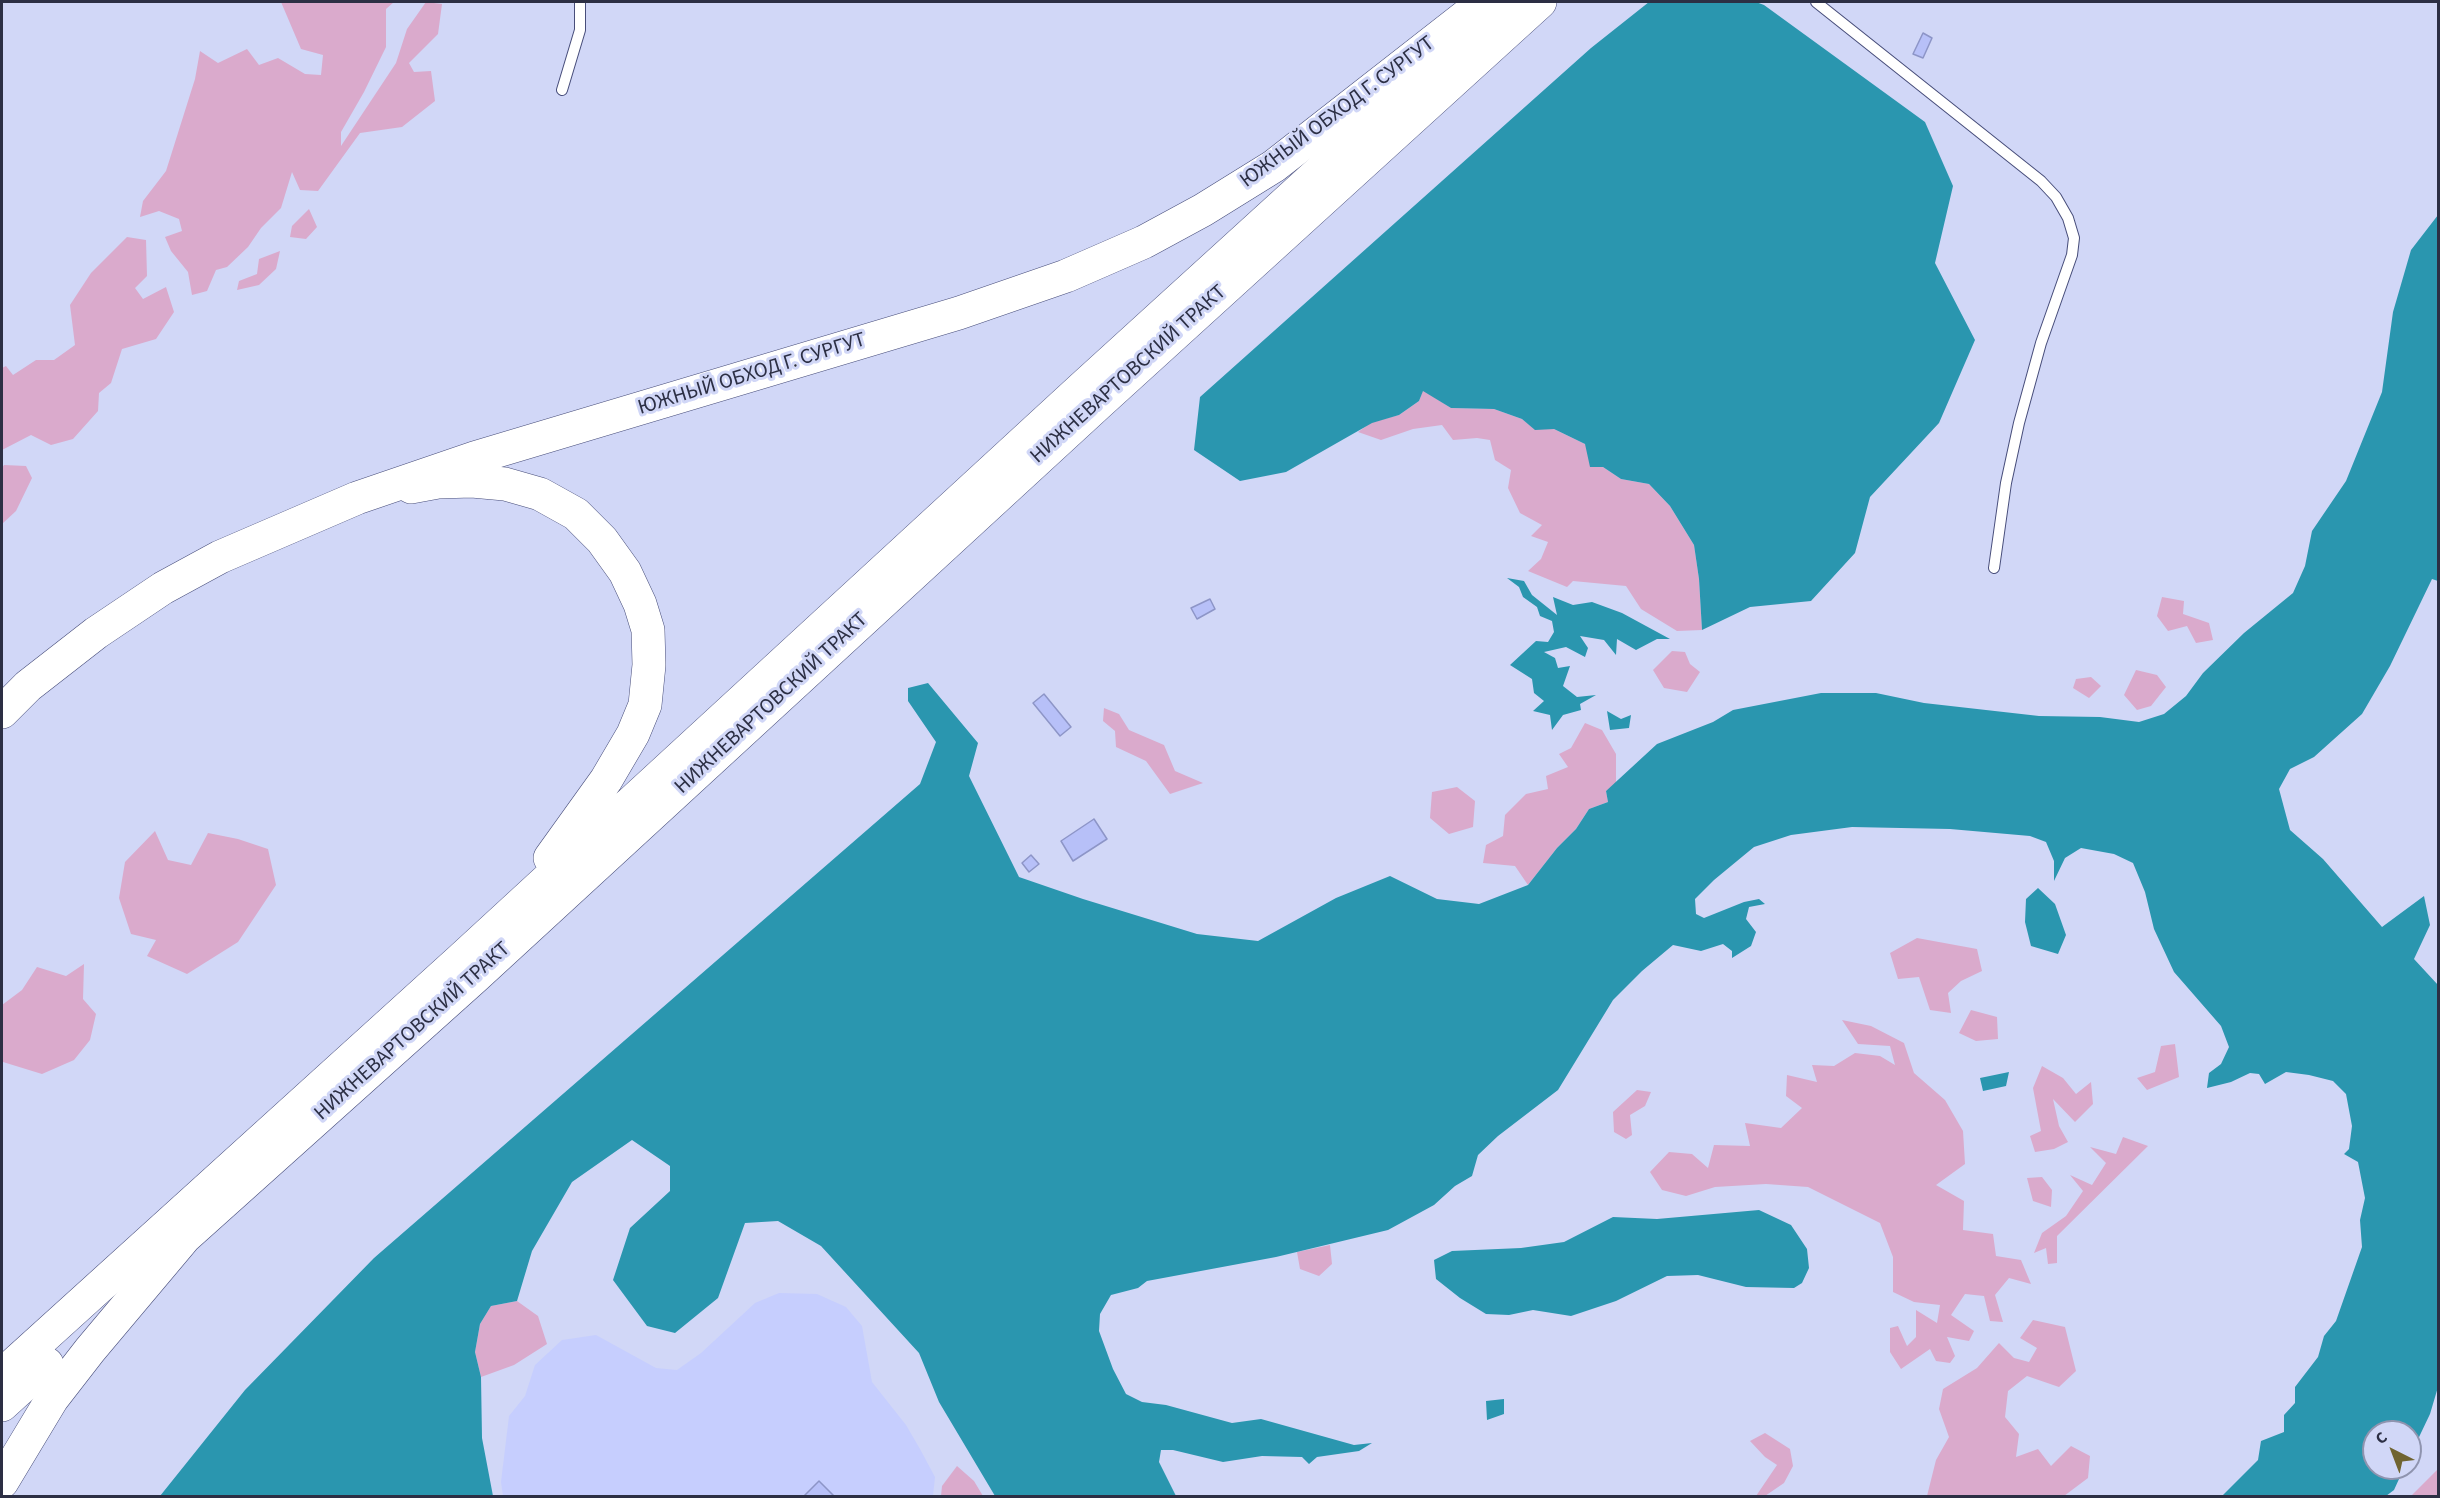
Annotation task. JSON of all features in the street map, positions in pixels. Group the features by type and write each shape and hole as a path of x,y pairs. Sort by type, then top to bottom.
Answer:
{"main road":[{"name":"ЮЖНЫЙ ОБХОД Г. СУРГУТ","path":"2,712 28,686 96,633 164,588 220,557 357,498 474,458 958,313 1066,276 1144,242 1203,210 1274,166 1484,2"},
{"name":"НИЖНЕВАРТОВСКИЙ ТРАКТ","path":"2,1375 460,960 1506,2"},
{"name":"НИЖНЕВАРТОВСКИЙ ТРАКТ","path":"2,1405 466,985 1089,412 1540,2"},
{"path":"357,498 438,482 472,481 506,484 540,495 576,514 602,540 625,572 640,604 648,630 650,665 645,705 633,734 606,780 532,881 460,960"},
{"path":"2,1482 52,1399 96,1342 185,1238"}],"lane":[{"path":"562,90 580,30 580,2"},
{"path":"1816,2 2041,182 2056,197 2068,218 2074,238 2072,255 2042,343 2019,423 2006,483 1994,568"}],"shaded area":[{"path":"281,2 394,2 386,9 386,47 341,132 341,146 396,63 407,29 426,2 442,4 438,34 409,63 414,72 431,71 435,101 402,127 360,133 318,191 300,190 292,172 281,208 261,228 248,247 227,267 216,270 207,291 192,295 188,272 171,251 165,237 182,231 179,219 159,211 140,217 143,201 166,171 195,79 200,51 218,63 247,49 259,65 278,58 305,74 321,75 323,55 301,49"},
{"path":"1649,2 1756,2 1764,5 1925,122 1953,186 1935,263 1975,340 1939,423 1870,497 1855,553 1811,601 1750,607 1702,630 1694,545 1670,506 1649,484 1621,479 1603,467 1590,467 1585,444 1554,429 1535,430 1522,419 1494,409 1451,408 1423,391 1419,401 1399,415 1372,423 1286,472 1240,481 1194,450 1200,397 1591,48"},
{"path":"309,209 317,227 306,239 290,237 292,226"},
{"path":"2438,215 2438,581 2432,579 2390,666 2362,714 2314,757 2290,769 2279,789 2290,830 2323,859 2382,927 2424,896 2430,925 2414,959 2438,985 2438,1387 2422,1431 2422,1420 2362,1420 2362,1480 2399,1480 2394,1490 2386,1496 2222,1496 2258,1460 2261,1441 2284,1432 2284,1415 2295,1403 2295,1387 2318,1357 2324,1336 2336,1321 2362,1247 2360,1220 2365,1198 2358,1162 2344,1154 2349,1149 2352,1126 2346,1094 2333,1081 2286,1072 2265,1084 2259,1074 2250,1073 2231,1082 2207,1088 2209,1073 2221,1064 2229,1047 2221,1026 2174,972 2154,929 2145,892 2133,863 2114,854 2081,848 2065,858 2054,881 2054,861 2046,842 2030,836 1950,829 1852,827 1791,835 1754,847 1714,880 1695,899 1696,914 1704,918 1744,902 1759,899 1765,904 1749,907 1746,919 1756,932 1751,946 1732,958 1732,951 1723,944 1701,951 1673,945 1613,1000 1558,1090 1498,1136 1478,1155 1472,1176 1455,1186 1434,1205 1388,1230 1276,1257 1147,1281 1138,1288 1111,1295 1100,1314 1099,1331 1113,1369 1126,1394 1142,1402 1166,1405 1232,1423 1261,1419 1354,1445 1372,1443 1359,1451 1317,1457 1309,1464 1302,1457 1262,1456 1223,1462 1173,1450 1161,1450 1159,1462 1176,1496 995,1496 939,1402 919,1353 821,1246 778,1221 745,1223 718,1298 675,1333 647,1326 613,1280 630,1228 670,1191 670,1166 632,1140 572,1182 532,1251 517,1301 491,1306 480,1324 475,1352 481,1377 482,1438 493,1496 160,1496 245,1390 374,1258 920,784 936,742 908,701 908,688 928,683 978,743 969,776 1019,877 1197,934 1258,941 1336,898 1390,876 1437,899 1479,904 1528,885 1557,848 1576,829 1589,809 1608,802 1606,791 1657,744 1713,722 1733,710 1821,693 1876,693 1924,703 2039,716 2100,717 2139,722 2164,714 2186,696 2203,673 2244,633 2293,593 2305,566 2312,531 2346,481 2382,392 2393,312 2411,250"},
{"path":"127,237 146,240 147,276 135,288 143,299 166,287 174,312 156,339 122,349 111,383 99,393 98,411 73,439 51,445 31,435 2,450 2,368 6,366 13,375 36,360 54,360 75,345 70,305 91,273"},
{"path":"280,251 276,269 259,285 237,290 239,281 257,274 259,259"},
{"path":"1423,390 1451,408 1494,409 1522,419 1535,429 1554,429 1585,444 1603,467 1621,479 1649,484 1670,506 1694,545 1702,630 1677,631 1641,609 1626,586 1573,581 1567,587 1528,571 1541,559 1548,542 1531,536 1542,525 1520,513 1508,488 1511,470 1495,460 1490,440 1477,438 1453,440 1442,425 1413,429 1381,440 1358,432 1372,422 1399,415 1419,401"},
{"path":"4,465 26,466 32,478 16,511 2,524 2,468"},
{"path":"1507,578 1524,581 1532,595 1557,615 1553,597 1573,605 1592,602 1622,613 1670,639 1657,639 1636,650 1617,639 1616,655 1604,640 1580,636 1588,648 1585,657 1566,647 1544,652 1555,658 1558,668 1570,666 1563,686 1577,697 1596,695 1580,704 1581,710 1563,715 1552,730 1550,715 1533,711 1544,701 1534,693 1532,679 1510,665 1536,641 1548,642 1554,632 1552,621 1540,616 1537,607 1523,597 1519,587"},
{"path":"2162,597 2184,601 2183,614 2209,623 2213,640 2196,643 2187,626 2168,631 2157,616"},
{"path":"1672,651 1685,652 1690,664 1700,672 1687,692 1664,688 1653,670"},
{"path":"2136,670 2157,675 2166,687 2151,706 2137,710 2124,695"},
{"path":"2091,677 2101,686 2089,698 2073,688 2076,679"},
{"path":"1104,708 1119,714 1129,730 1164,745 1175,771 1203,783 1170,794 1146,761 1116,747 1115,731 1103,721"},
{"path":"1607,711 1621,719 1631,715 1629,728 1610,730"},
{"path":"1585,723 1602,730 1616,754 1616,783 1606,791 1608,802 1589,809 1576,829 1557,848 1528,885 1515,866 1483,863 1486,845 1503,836 1505,815 1526,794 1548,789 1546,776 1568,767 1559,754 1571,748"},
{"path":"1457,787 1475,801 1473,827 1449,834 1430,818 1432,792"},
{"path":"155,831 168,860 191,865 208,833 238,839 268,849 276,885 238,942 187,974 147,956 156,940 131,934 119,898 125,862"},
{"path":"2038,888 2055,904 2066,935 2058,954 2031,946 2025,922 2026,899"},
{"path":"1917,938 1977,949 1982,971 1961,981 1948,993 1951,1013 1930,1010 1919,977 1898,979 1890,953"},
{"path":"84,964 83,999 96,1014 90,1040 74,1060 42,1074 3,1062 2,1005 22,990 37,967 66,976"},
{"path":"1971,1010 1997,1017 1998,1039 1976,1041 1959,1033"},
{"path":"1842,1020 1871,1026 1904,1043 1914,1073 1945,1100 1963,1131 1965,1164 1936,1185 1964,1201 1963,1230 1993,1234 1996,1256 2021,1260 2031,1284 2009,1278 1995,1295 2003,1322 1990,1321 1984,1296 1965,1294 1951,1315 1974,1331 1969,1341 1947,1337 1955,1356 1950,1363 1936,1361 1930,1349 1901,1369 1890,1352 1890,1328 1898,1326 1907,1346 1916,1337 1916,1310 1937,1323 1940,1305 1914,1302 1893,1292 1893,1257 1880,1223 1808,1187 1766,1184 1715,1187 1686,1196 1662,1190 1650,1172 1669,1152 1692,1154 1708,1168 1714,1145 1750,1146 1745,1123 1781,1128 1802,1108 1786,1096 1787,1075 1817,1082 1812,1065 1834,1066 1855,1053 1880,1056 1895,1065 1890,1046 1858,1044"},
{"path":"2175,1044 2179,1077 2147,1090 2137,1078 2155,1072 2161,1046"},
{"path":"2042,1066 2063,1078 2076,1094 2091,1082 2093,1104 2075,1122 2053,1099 2059,1126 2068,1142 2054,1149 2035,1152 2030,1136 2041,1131 2033,1088"},
{"path":"2009,1072 2006,1086 1983,1091 1980,1078"},
{"path":"1637,1090 1651,1092 1645,1106 1630,1115 1632,1135 1626,1139 1614,1132 1613,1112"},
{"path":"2123,1137 2148,1146 2057,1236 2057,1263 2048,1264 2046,1248 2034,1253 2042,1233 2066,1216 2083,1191 2070,1175 2092,1185 2106,1163 2090,1147 2116,1154"},
{"path":"2042,1177 2052,1190 2051,1207 2033,1201 2027,1178"},
{"path":"1759,1210 1791,1225 1807,1249 1809,1268 1802,1283 1794,1288 1746,1287 1698,1275 1667,1276 1616,1301 1571,1316 1533,1310 1509,1315 1486,1314 1460,1298 1436,1279 1434,1260 1452,1251 1521,1248 1564,1242 1613,1217 1657,1219"},
{"path":"1330,1245 1332,1264 1319,1276 1300,1269 1297,1252"},
{"path":"779,1293 817,1294 846,1307 862,1326 872,1382 906,1425 935,1477 933,1496 503,1496 501,1482 509,1416 525,1396 535,1365 562,1340 596,1335 656,1368 677,1370 701,1353 755,1303"},
{"path":"517,1301 538,1316 547,1344 514,1365 481,1377 475,1352 480,1324 491,1306"},
{"path":"2033,1320 2065,1327 2076,1371 2059,1387 2027,1376 2008,1391 2005,1417 2019,1434 2016,1457 2038,1449 2051,1466 2071,1446 2090,1456 2088,1478 2064,1496 1927,1496 1936,1460 1949,1437 1939,1409 1943,1389 1977,1368 1999,1343 2014,1358 2029,1362 2037,1348 2020,1338"},
{"path":"1504,1399 1504,1414 1487,1420 1486,1401"},
{"path":"1765,1433 1790,1449 1793,1466 1784,1483 1765,1496 1756,1496 1777,1465 1765,1457 1750,1441"},
{"path":"957,1466 974,1481 983,1496 941,1496 942,1486"},
{"path":"2438,1469 2438,1496 2411,1496"}],"building":[{"path":"1923,33 1932,38 1923,58 1913,54"},
{"path":"1210,599 1215,609 1197,619 1191,608"},
{"path":"1044,694 1071,727 1060,736 1033,703"},
{"path":"1094,819 1107,839 1073,861 1061,841"},
{"path":"1031,855 1039,864 1029,872 1022,863"},
{"path":"819,1481 834,1496 804,1496"}]}
